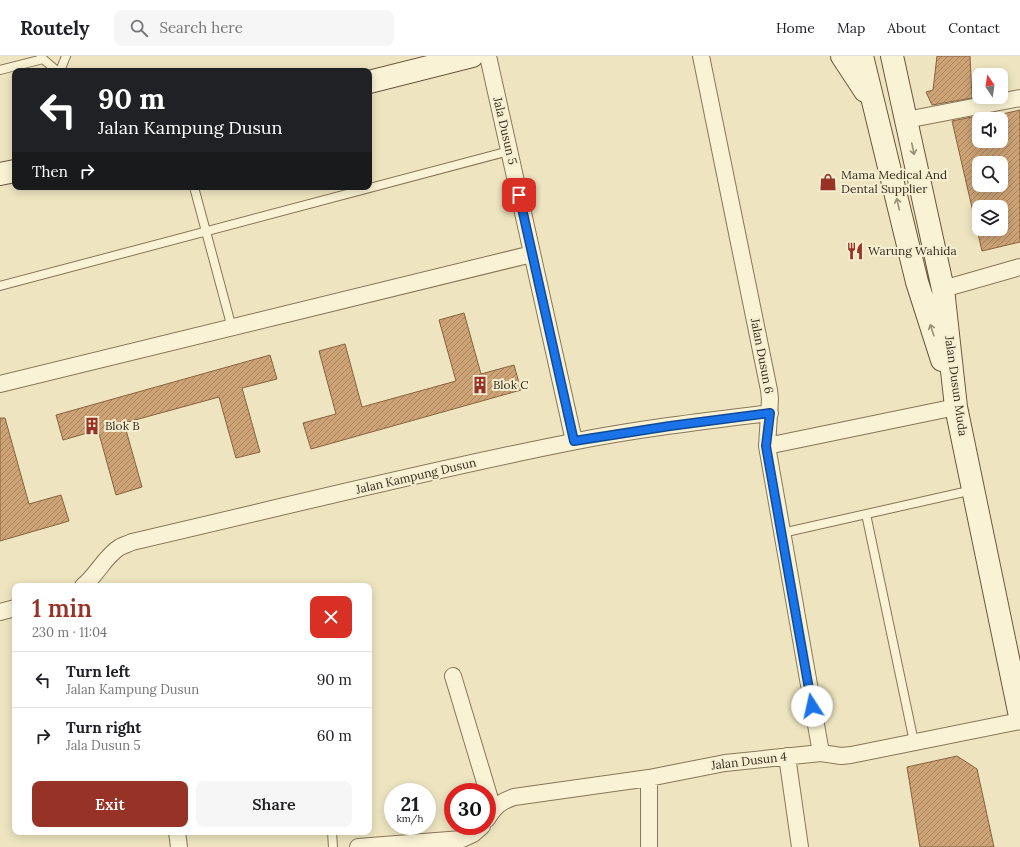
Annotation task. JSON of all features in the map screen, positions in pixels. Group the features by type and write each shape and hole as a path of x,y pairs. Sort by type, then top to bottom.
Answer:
{"main road":[{"path":"372,81 468,56"},
{"path":"842,56 874,105"},
{"path":"862,56 917,282 956,407"},
{"name":"Jalan Dusun Muda","path":"892,56 943,288 956,407 1020,716"},
{"path":"899,56 904,110"},
{"path":"0,174 12,172"}],"street":[{"name":"Jala Dusun 5","path":"488,56 574,441"},
{"name":"Jalan Dusun 6","path":"701,56 769,390 770,413 766,446 821,753"},
{"path":"904,110 1020,98"},
{"path":"0,384 532,254"},
{"path":"943,288 1020,267"},
{"path":"766,446 956,407"},
{"name":"Jalan Kampung Dusun","path":"87,583 109,557 119,548 132,542 472,462 574,441 670,426 770,413"},
{"path":"0,612 12,609"},
{"path":"453,676 482,783"},
{"name":"Jalan Dusun 4","path":"496,808 502,801 514,797 649,778 725,763 821,753 842,756 851,755 1020,721"},
{"path":"787,756 800,847"},
{"path":"649,778 649,847"},
{"path":"177,835 179,847"},
{"path":"358,847 402,845 462,839 471,835"}],"lane":[{"path":"60,68 66,56"},
{"path":"0,70 42,58 54,68"},
{"path":"372,187 509,150"},
{"path":"195,190 232,328"},
{"path":"0,286 359,190"},
{"path":"782,533 973,490"},
{"path":"866,514 914,742"},
{"path":"332,835 333,847"}],"building":[{"path":"937,56 970,56 972,98 932,105 926,92 933,90"},
{"path":"1020,110 1020,242 982,251 979,236 1008,236 1008,200 972,200 972,208 952,121 972,117 972,148 1008,148 1008,113"},
{"name":"Blok C","path":"464,313 481,374 514,365 521,390 311,449 303,423 336,414 319,351 345,344 362,407 456,381 439,320"},
{"name":"Blok B","path":"270,355 277,379 242,388 260,452 236,458 219,397 124,423 142,487 116,495 98,430 63,440 56,415"},
{"path":"0,418 5,418 29,504 61,495 69,521 0,541"},
{"path":"957,756 977,769 994,847 920,847 907,767"}],"place":[{"name":"Mama Medical And Dental Supplier","path":"828,182"},
{"name":"Warung Wahida","path":"855,251"},
{"name":"Blok C","path":"480,385"},
{"name":"Blok B","path":"92,426"}],"route":[{"path":"519,195 574,441 670,426 770,413 766,446 812,706"}]}
